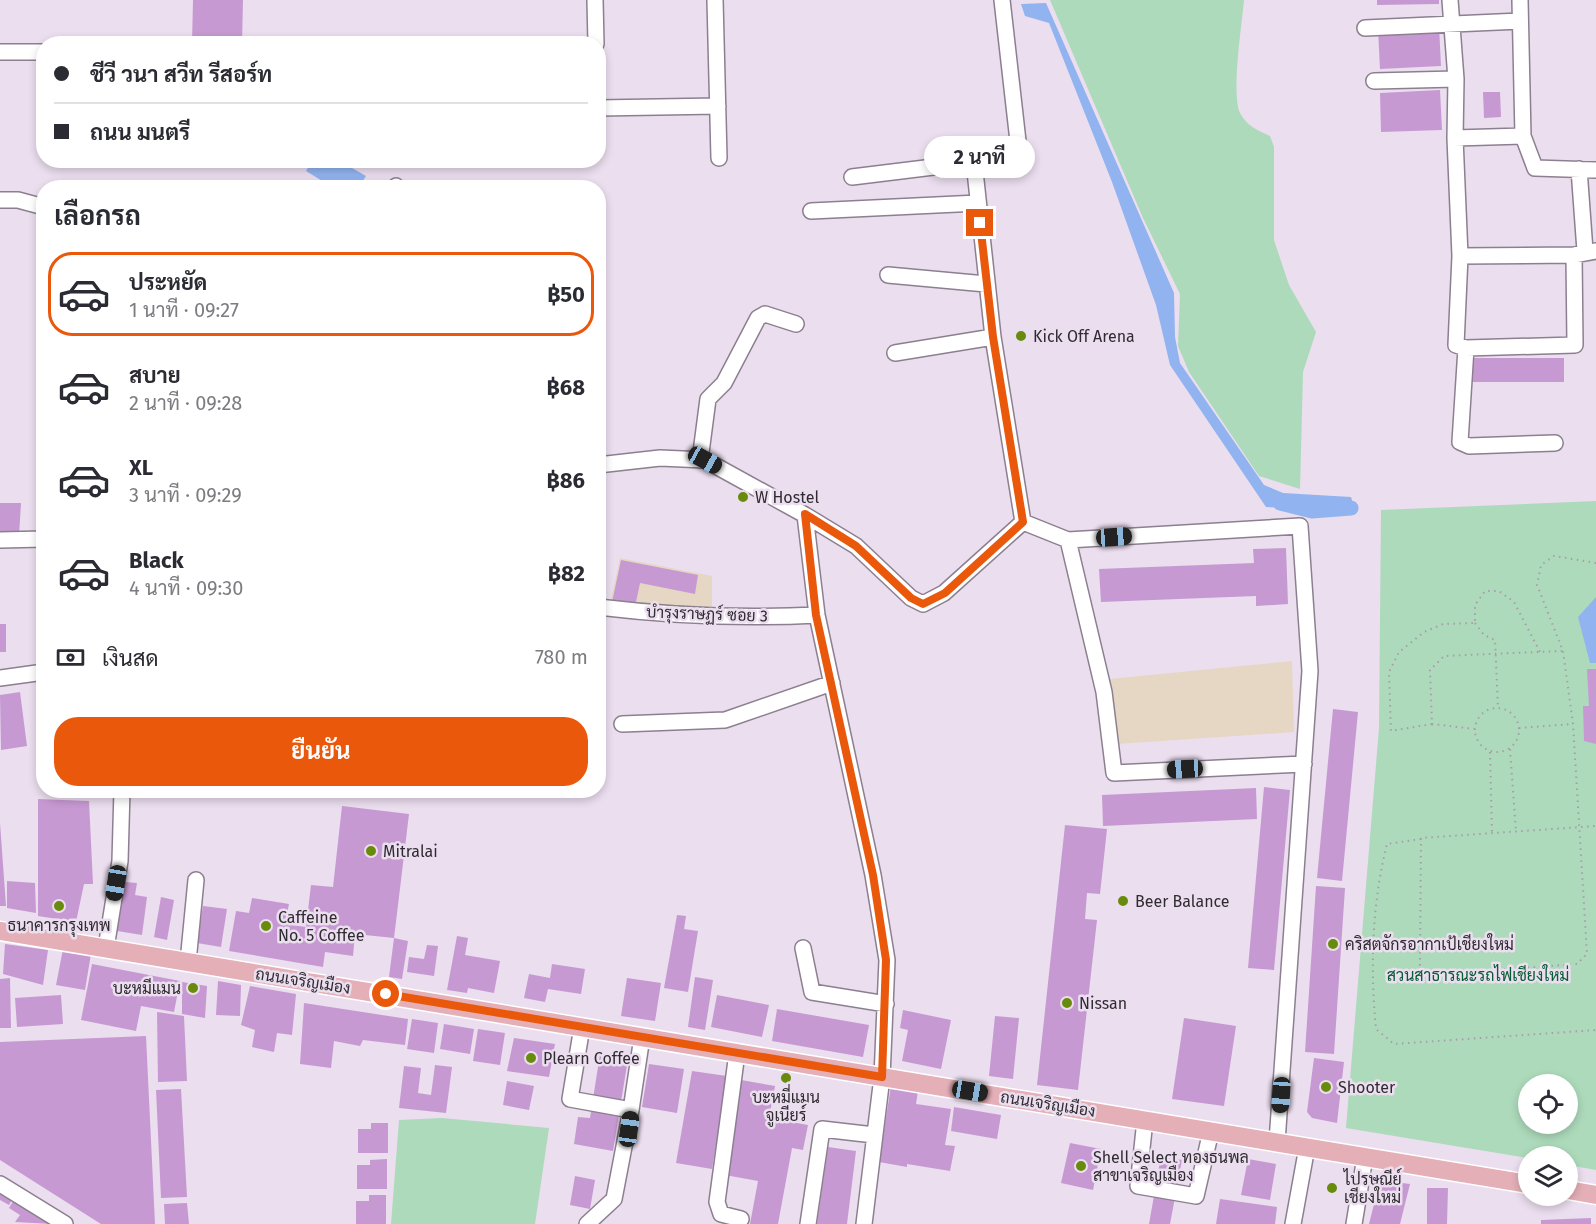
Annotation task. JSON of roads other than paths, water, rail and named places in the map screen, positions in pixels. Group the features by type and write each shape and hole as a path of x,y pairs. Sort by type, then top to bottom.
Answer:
{"main road":[{"name":"ถนนเจริญเมือง","path":"0,931 1518,1182"},
{"path":"1578,1192 1596,1195"}],"street":[{"path":"595,0 596,36"},
{"path":"715,0 719,158"},
{"path":"852,177 974,162 1019,150 1002,0"},
{"path":"1450,0 1456,79 1455,138 1460,256 1456,345 1466,348 1575,345 1585,252 1579,169"},
{"path":"1520,0 1523,136 1535,168 1596,170"},
{"path":"1365,28 1520,21"},
{"path":"0,52 36,52"},
{"path":"1374,81 1456,79"},
{"path":"606,108 718,106"},
{"path":"1455,138 1523,136"},
{"path":"974,162 993,337 1023,522"},
{"path":"0,200 18,200 36,205"},
{"path":"811,211 978,203"},
{"path":"1460,256 1585,252"},
{"path":"888,275 986,284"},
{"path":"700,460 708,399 724,383 758,318 765,314 796,324"},
{"path":"895,353 993,337"},
{"path":"1466,348 1460,442 1469,446 1555,443"},
{"path":"606,464 660,458 700,460 805,514 856,546 911,598 923,604 945,593 1023,522"},
{"path":"805,514 816,615 873,875 886,960 882,1077 864,1224"},
{"path":"1023,522 1068,540 1300,525 1310,671 1277,1142"},
{"path":"0,540 36,539"},
{"path":"1068,540 1104,692 1114,773 1304,764"},
{"name":"บำรุงราษฏร์ ซอย 3","path":"606,608 673,616 740,619 816,615"},
{"path":"0,678 36,673"},
{"path":"622,724 725,720 832,683"},
{"path":"106,948 120,861 122,798"},
{"path":"188,962 196,880"},
{"path":"803,948 812,992 886,1005"},
{"path":"582,1027 570,1099 631,1110"},
{"path":"587,1224 614,1198 642,1037"},
{"path":"737,1053 717,1202 721,1214 741,1219"},
{"path":"1145,1120 1138,1186 1196,1196 1211,1131"},
{"path":"808,1224 822,1128 874,1135"},
{"path":"1293,1224 1307,1147"},
{"path":"1354,1224 1365,1157"},
{"path":"0,1184 64,1224"}],"water":[{"path":"1046,3 1174,293 1175,337 1180,363 1264,485 1283,493 1351,497 1355,510 1266,507 1170,365 1156,305 1112,182 1049,23 1025,16 1021,4"},
{"path":"308,168 352,168 366,176 363,180 321,180 306,171"},
{"path":"1596,597 1596,663 1590,663 1578,617"}],"waterway":[{"path":"1280,503 1312,511 1351,508"}],"place":[{"name":"Kick Off Arena","path":"1021,336"},
{"name":"W Hostel","path":"743,497"},
{"name":"Mitralai","path":"371,851"},
{"name":"Beer Balance","path":"1123,901"},
{"name":"ธนาคารกรุงเทพ","path":"59,906"},
{"name":"Caffeine No. 5 Coffee","path":"266,926"},
{"name":"คริสตจักรอากาเป้เชียงใหม่","path":"1333,944"},
{"name":"บะหมีแมน","path":"193,988"},
{"name":"Nissan","path":"1067,1003"},
{"name":"Plearn Coffee","path":"531,1058"},
{"name":"บะหมี่แมน จูเนียร์","path":"786,1078"},
{"name":"Shooter","path":"1326,1087"},
{"name":"Shell Select ทองธนพล สาขาเจริญเมือง","path":"1081,1166"},
{"name":"ไปรษณีย์ เชียงใหม่","path":"1332,1188"}],"park label":[{"name":"สวนสาธารณะรถไฟเชียงใหม่","path":"1478,975"}]}
